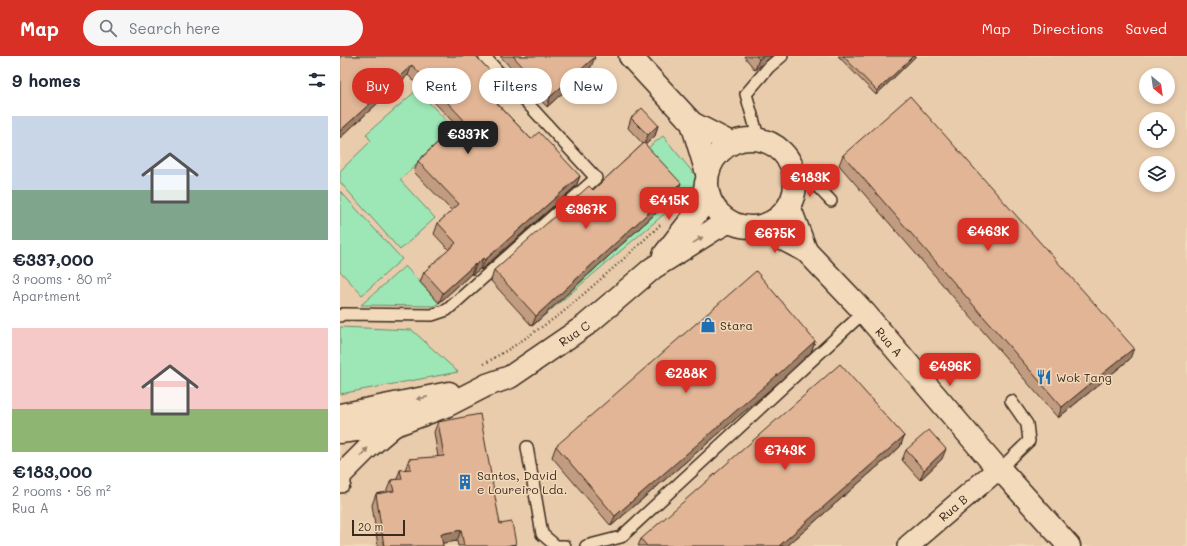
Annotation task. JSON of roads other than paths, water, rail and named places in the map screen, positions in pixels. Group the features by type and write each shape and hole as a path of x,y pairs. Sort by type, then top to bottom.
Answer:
{"street":[{"path":"630,56 692,123 732,143"},
{"path":"692,123 707,178 708,195 712,205 719,215 728,222 749,228 759,227 771,223 781,216 789,206 794,194 795,181 792,166 784,154 773,145 759,140 745,139 732,143 721,151 712,161 707,178"},
{"name":"Rua C","path":"653,268 702,206 707,178"},
{"path":"789,206 806,251"},
{"name":"Rua C","path":"340,415 483,376 510,376 586,325 653,268 728,222"},
{"name":"Rua A","path":"759,227 806,251 864,312 999,469 1069,546"},
{"name":"Rua C","path":"340,432 395,424 448,405 483,376"},
{"path":"340,476 395,424"},
{"name":"Rua B","path":"908,546 999,469"},
{"path":"340,473 340,482"}],"lane":[{"path":"340,316 343,314 432,315 447,310 596,178 484,56"},
{"path":"759,140 746,94 769,67 782,56"},
{"path":"795,181 814,182 831,201"},
{"path":"586,546 621,537 864,312"},
{"path":"999,469 1029,441 1027,424 1011,401"},
{"path":"527,447 542,534 556,546 565,546"}],"place":[{"name":"Stara","path":"708,325"},
{"name":"Wok Tang","path":"1044,377"},
{"name":"Santos, David e Loureiro Lda.","path":"465,482"}]}
